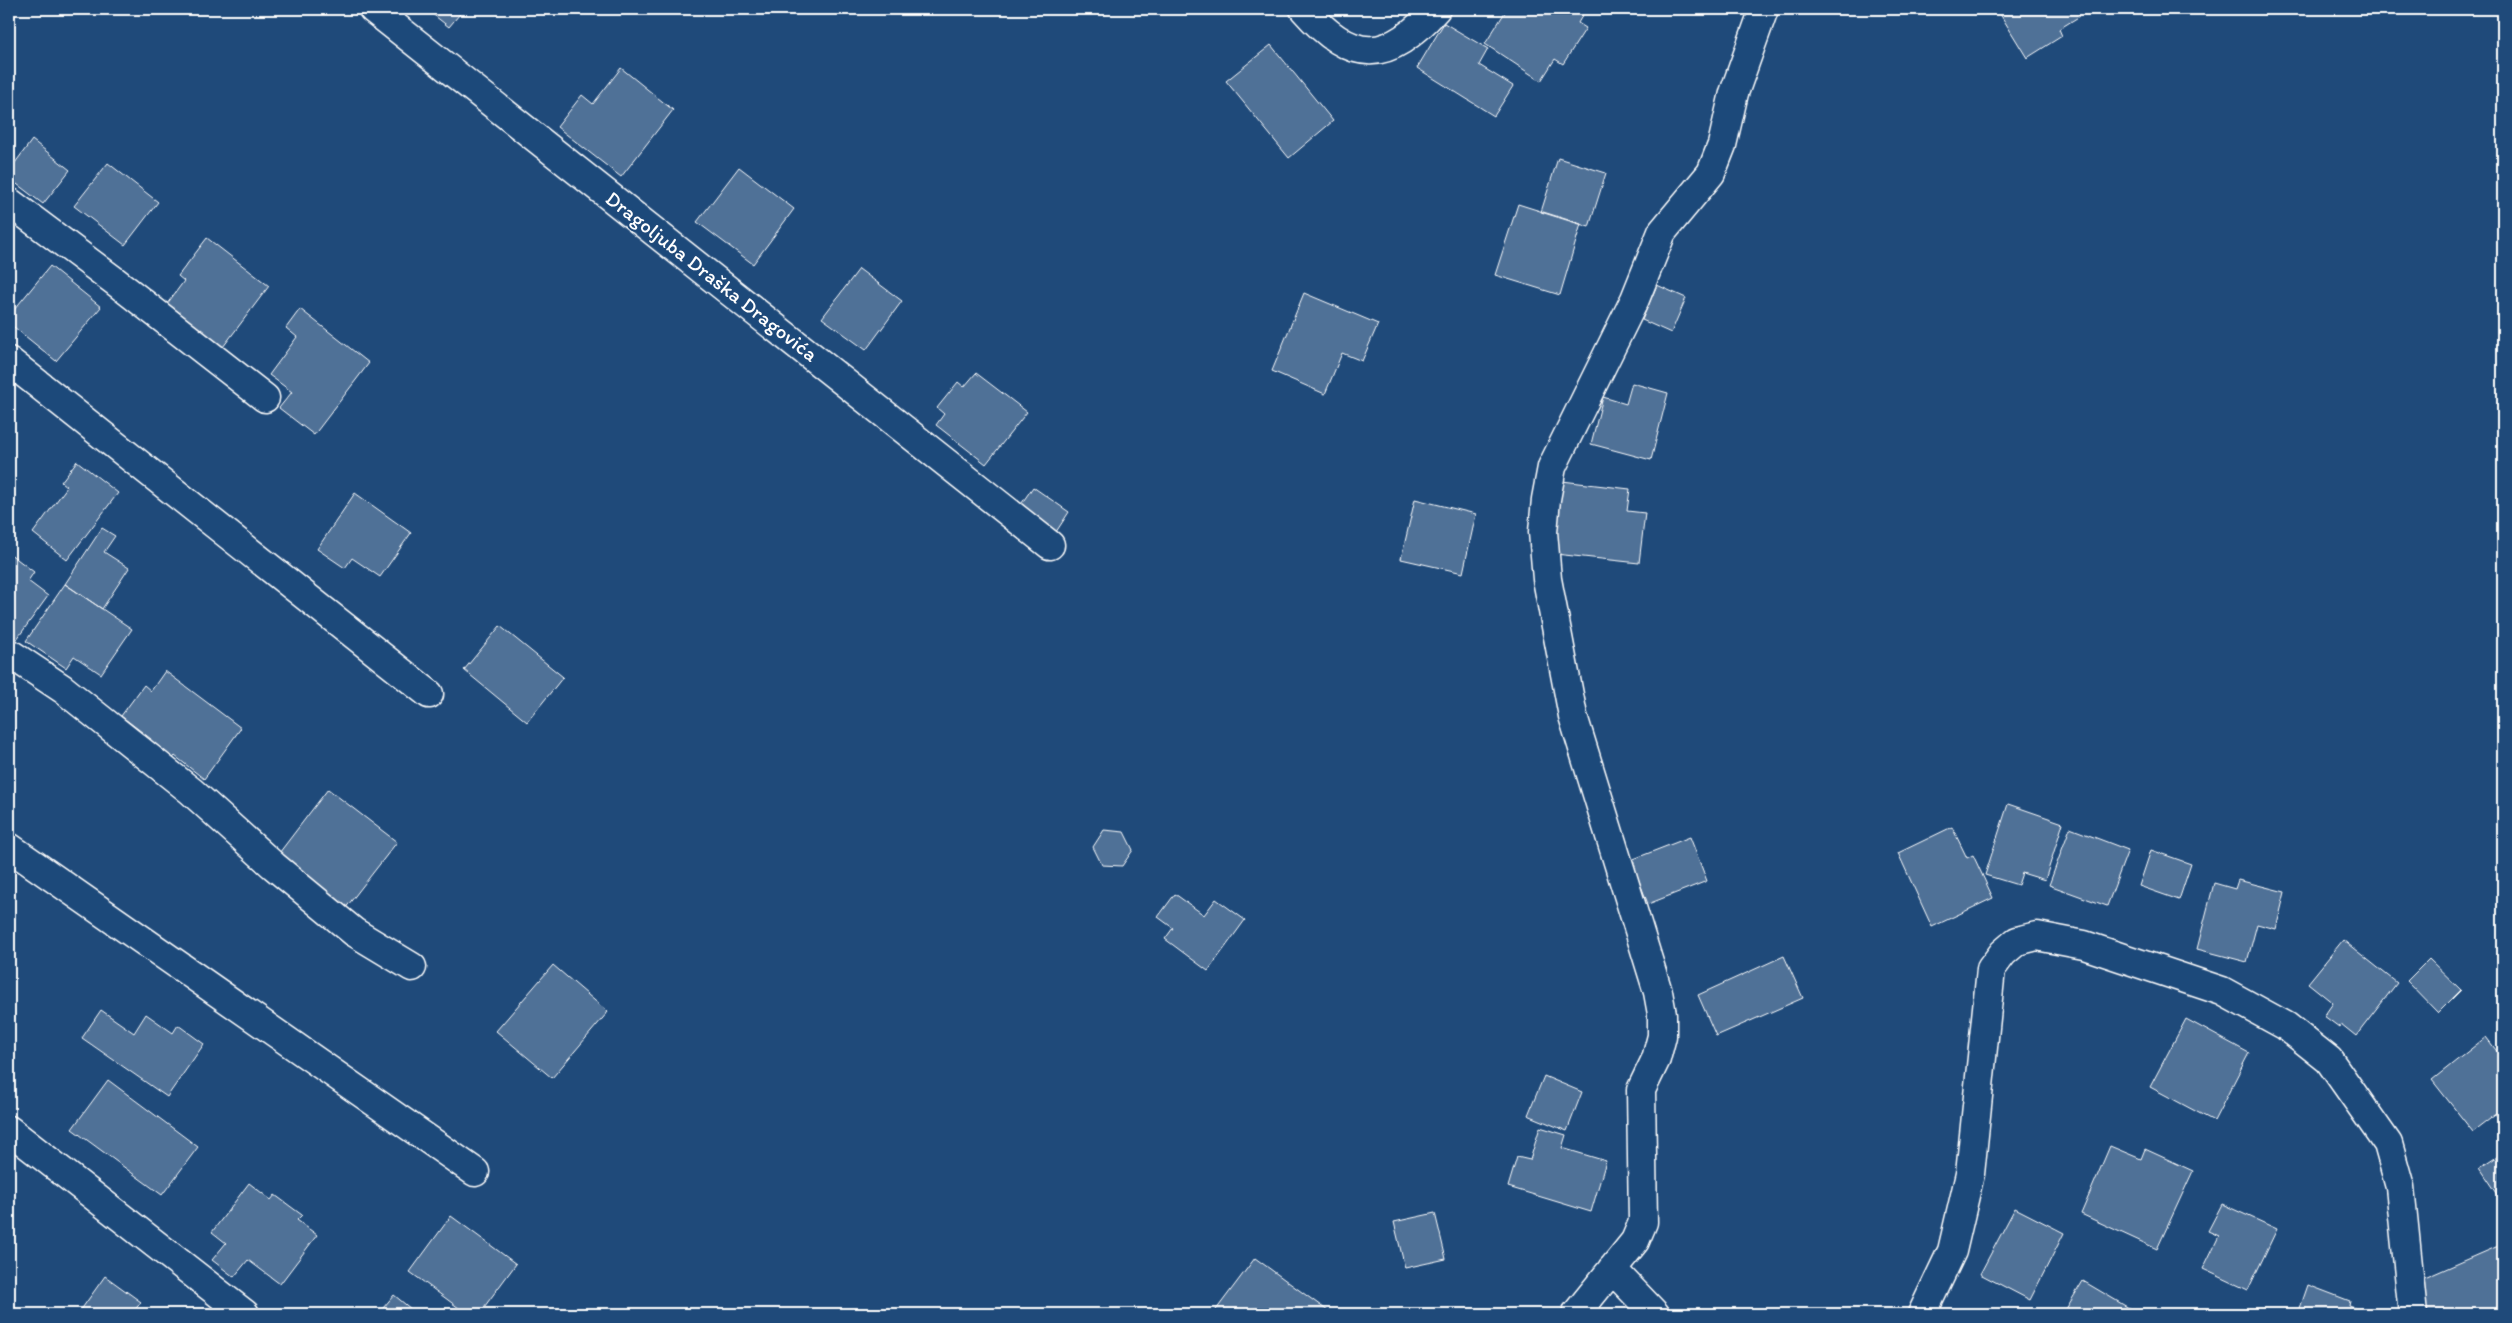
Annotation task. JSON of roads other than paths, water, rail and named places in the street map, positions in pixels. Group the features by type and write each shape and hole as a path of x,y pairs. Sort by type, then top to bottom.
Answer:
{"street":[{"name":"Dragoljuba Draška Dragovića","path":"372,9 1050,545"},
{"path":"1304,9 1316,23 1338,40 1357,49 1379,50 1396,45 1409,36 1436,9"},
{"path":"1576,1314 1634,1241 1643,1222 1641,1090 1656,1059 1662,1036 1662,1014 1658,992 1573,716 1547,579 1543,532 1546,498 1552,467 1635,299 1662,232 1711,173 1722,146 1734,93 1764,9"},
{"path":"9,202 116,282 265,398"},
{"path":"9,361 429,694"},
{"path":"9,653 63,689 191,791 274,866 354,932 412,967"},
{"path":"9,847 475,1172"},
{"path":"1922,1314 1952,1251 1970,1174 1991,969 2003,952 2017,941 2037,936 2084,945 2222,991 2286,1026 2329,1060 2388,1144 2400,1187 2413,1314"},
{"path":"9,1130 244,1314"},
{"path":"1612,1269 1655,1314"}]}
